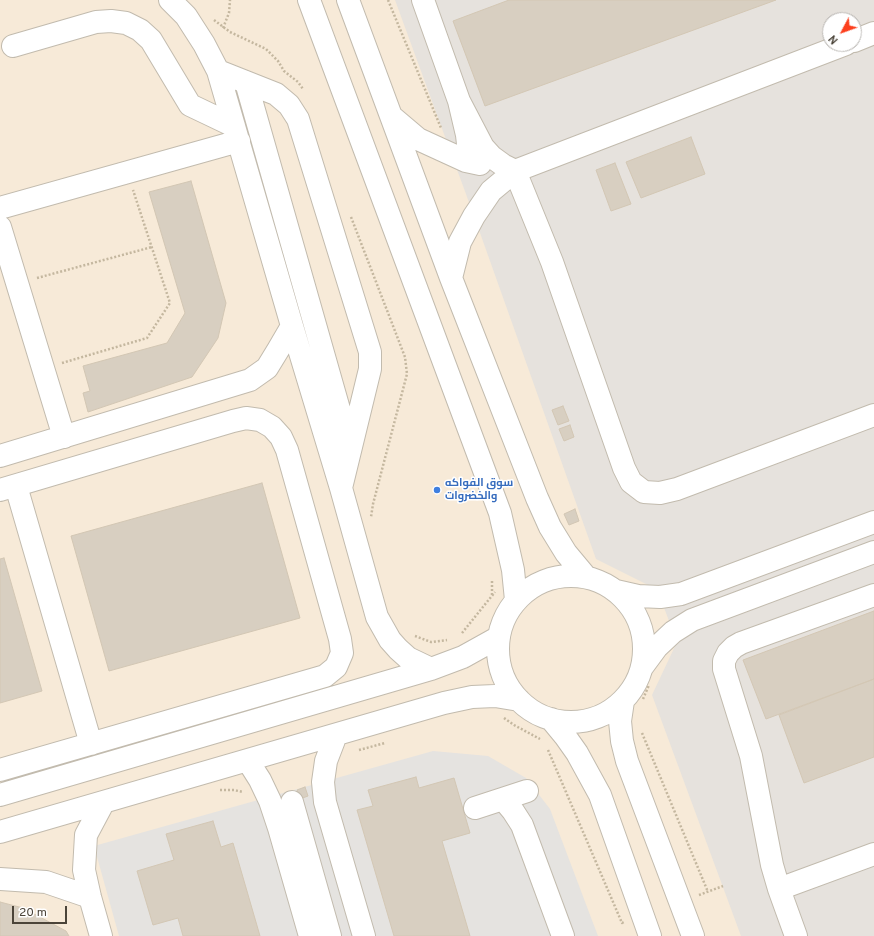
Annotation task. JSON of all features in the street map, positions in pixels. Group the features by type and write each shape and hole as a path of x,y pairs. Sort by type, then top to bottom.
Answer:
{"street":[{"path":"170,0 186,16 204,44 218,71 341,488 377,617 382,629 398,649 408,658 432,669"},
{"path":"309,0 500,513 513,570 516,600"},
{"path":"348,0 451,278 537,498 550,527 566,553 586,577"},
{"path":"423,0 459,101 467,135 468,149 459,158"},
{"path":"13,46 96,22 111,21 126,23 140,30 151,40 190,105 236,134"},
{"path":"862,38 874,33"},
{"path":"451,278 460,242 474,216 491,191 515,170 825,52"},
{"path":"218,71 276,94 289,105 298,119 370,352 370,369 341,488"},
{"path":"246,82 350,450"},
{"path":"459,101 483,147 492,157 503,165 515,170 552,262 624,468 631,482 644,492 660,493 677,488 874,415"},
{"path":"392,117 418,139 459,158 515,170"},
{"path":"0,208 127,172 236,134"},
{"path":"0,227 64,437"},
{"path":"0,456 250,380 267,368 292,326"},
{"path":"0,770 91,744 311,681 325,676 336,667 342,653 340,639 286,450 281,437 272,426 260,420 246,418 8,488 91,744"},
{"path":"0,438 3,441 21,449"},
{"path":"616,591 638,596 660,597 681,594 874,522"},
{"path":"693,936 627,761 622,742 620,721 632,703 636,685 646,674 657,648 673,632 692,620 874,552"},
{"path":"632,703 590,720 570,722 550,719 534,712 519,700 508,686 501,671 498,654 499,637 505,618 516,600 531,588 548,579 567,576 586,577 602,583 616,591 628,603 639,622 643,633 646,674"},
{"path":"796,936 772,865 751,756 724,669 724,661 728,653 741,643 874,596"},
{"path":"0,795 432,669 463,657 499,637"},
{"path":"0,832 444,703 472,697 495,696 519,700"},
{"path":"550,719 577,753 600,795 650,936"},
{"path":"336,735 326,761 323,782 325,802 364,936"},
{"path":"248,761 260,780 270,801 310,936"},
{"path":"475,808 527,791"},
{"path":"503,798 522,825 563,936"},
{"path":"270,801 325,802"},
{"path":"292,802 330,936"},
{"path":"101,936 84,870 86,835 103,803"},
{"path":"779,889 874,854"},
{"path":"0,879 46,882 90,897"}],"path":[{"path":"223,28 229,13 230,0"},
{"path":"388,0 459,158"},
{"path":"43,368 147,338 170,303 127,172"},
{"path":"17,284 152,248"},
{"path":"632,703 646,674"},
{"path":"499,715 545,742"},
{"path":"642,732 708,892"},
{"path":"355,751 388,742"},
{"path":"548,749 622,923"},
{"path":"680,902 723,886"}],"shaded area":[{"name":"سوق الفواكه والخضروات","path":"0,0 874,0 874,936 0,936"},
{"path":"395,0 874,0 874,936 741,936 652,695 677,642 660,597 654,588 596,559 474,216"},
{"path":"433,751 488,756 526,778 550,809 598,936 119,936 94,846"}],"building":[{"path":"509,0 776,0 485,106 453,21"},
{"path":"691,137 705,174 641,198 626,162"},
{"path":"615,163 631,204 611,211 596,170"},
{"path":"191,181 226,303 218,338 192,377 88,412 83,393 90,391 83,366 167,343 185,313 149,192"},
{"path":"563,406 569,421 558,425 552,410"},
{"path":"570,425 574,437 564,441 559,429"},
{"path":"262,483 300,618 109,671 71,536"},
{"path":"575,509 579,521 569,525 564,514"},
{"path":"4,558 42,691 0,703 0,559"},
{"path":"874,611 874,679 766,719 743,660"},
{"path":"874,679 874,757 804,783 779,715"},
{"path":"416,777 419,788 454,778 470,833 442,841 470,936 394,936 357,810 373,806 368,790"},
{"path":"305,787 308,796 300,799 297,790"},
{"path":"213,821 221,847 233,843 260,936 183,936 178,918 153,925 137,871 174,860 166,834"},
{"path":"0,902 23,908 66,931 69,936 0,936"}],"place":[{"name":"سوق الفواكه والخضروات","path":"437,490"}]}
